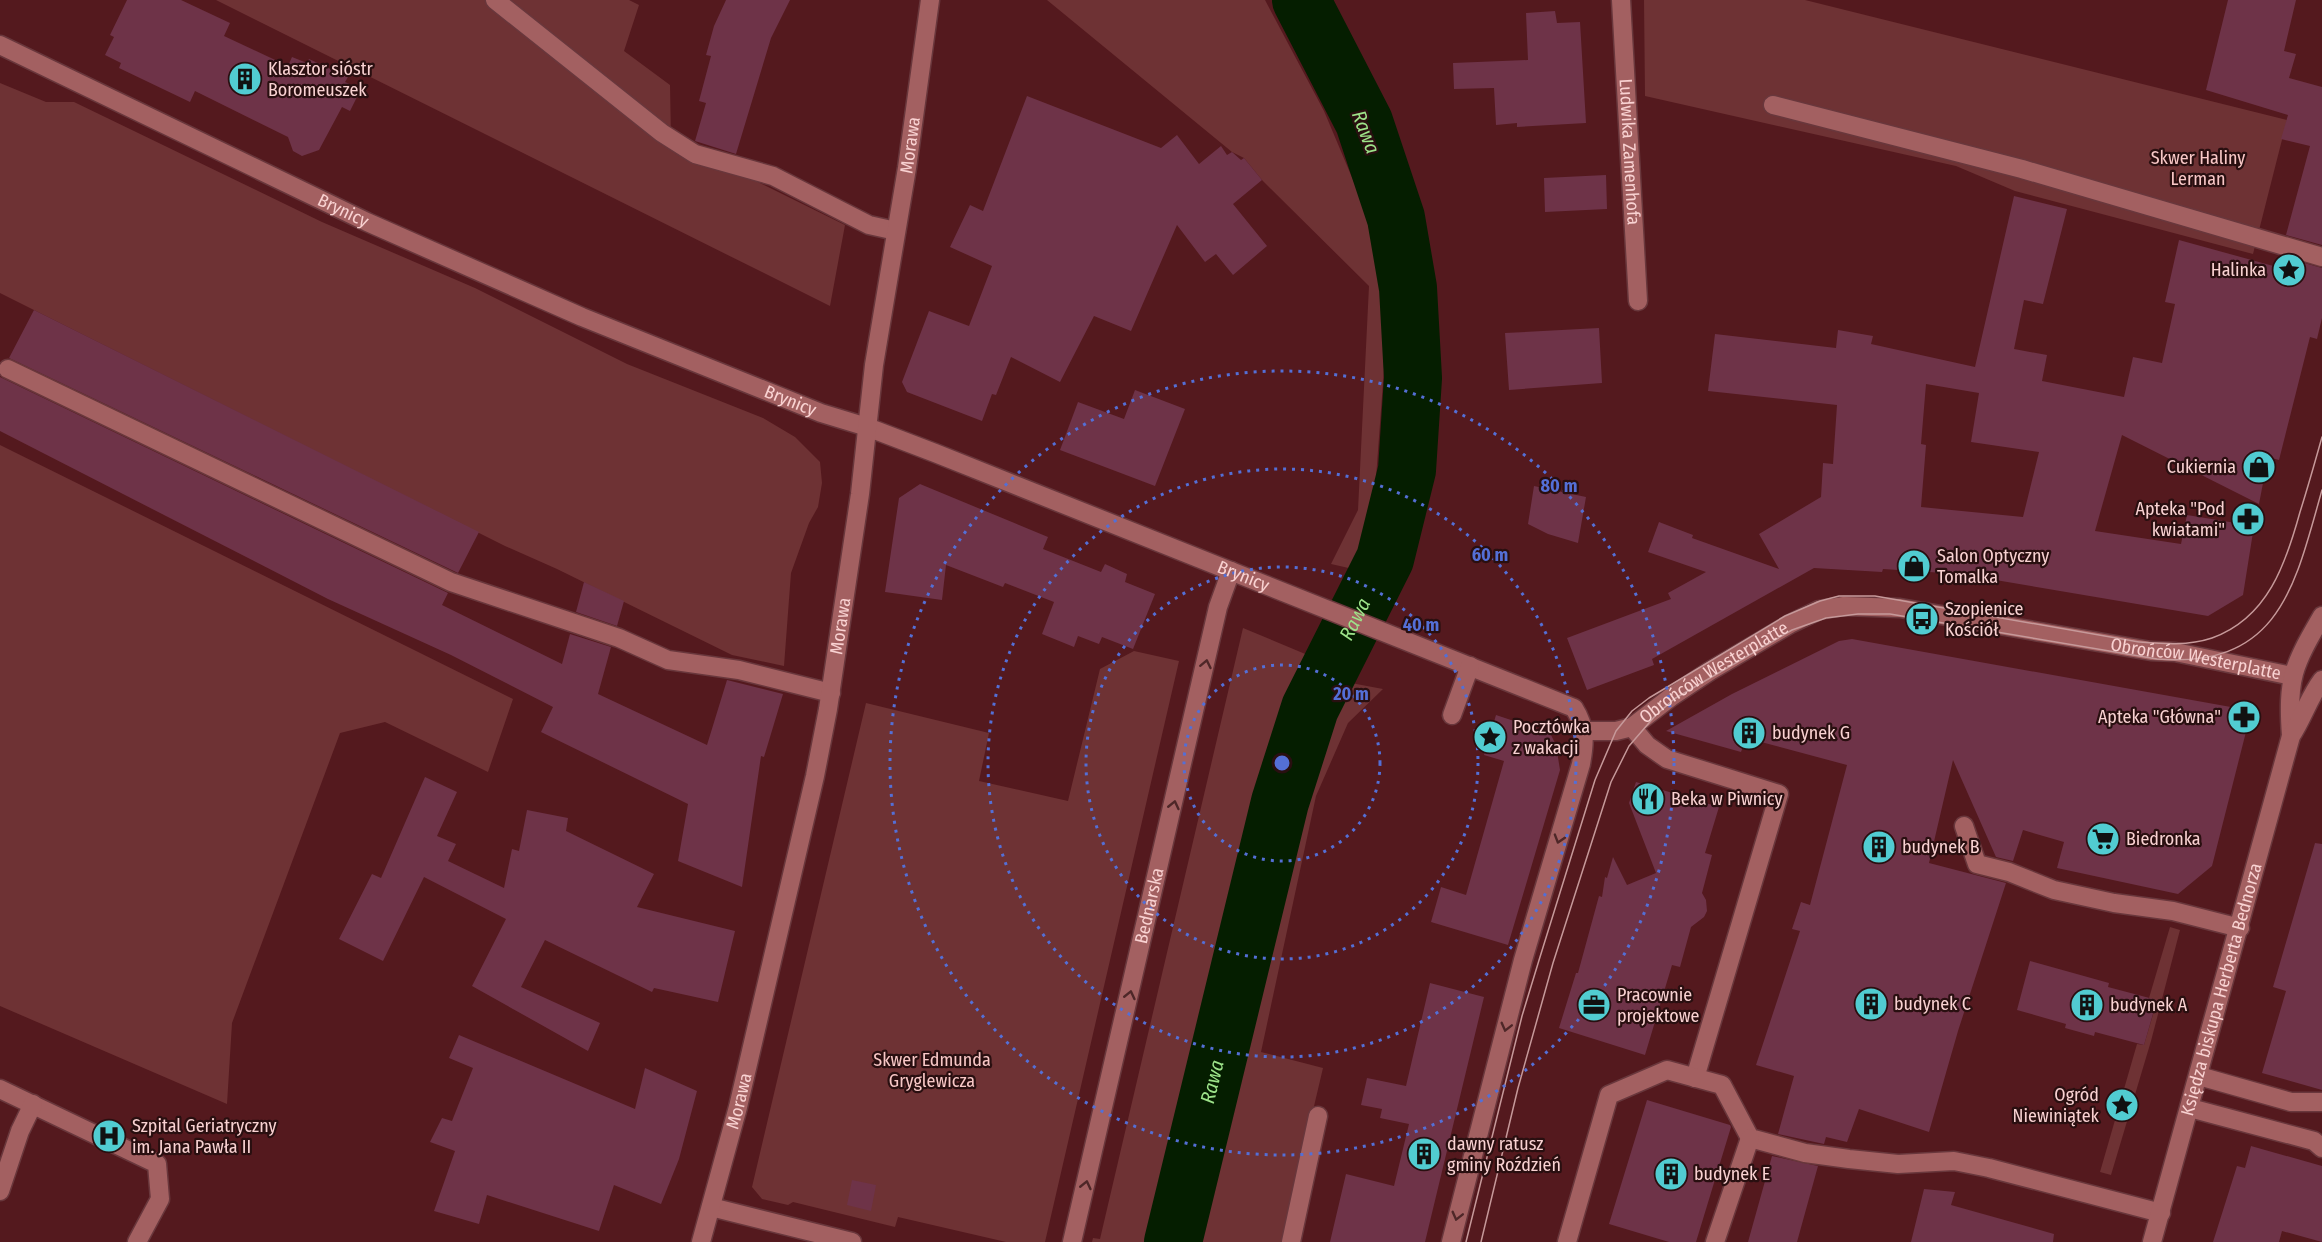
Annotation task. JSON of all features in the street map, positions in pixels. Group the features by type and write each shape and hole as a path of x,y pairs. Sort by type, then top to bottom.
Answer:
{"street":[{"path":"495,0 662,133 695,154 774,176 869,225 896,231"},
{"name":"Morawa","path":"701,1242 776,947 831,693 858,505 874,365 930,0"},
{"name":"Ludwika Zamenhofa","path":"1621,0 1638,301"},
{"name":"Brynicy","path":"0,45 367,222 582,317 821,413 867,427 1574,708 1585,731"},
{"path":"1773,105 2022,169 2322,257"},
{"path":"8,369 451,582 619,639 668,660 739,670 831,693"},
{"name":"Bednarska","path":"1072,1242 1218,607 1231,571"},
{"name":"Obrońców Westerplatte","path":"1585,731 1616,731 1632,727 1710,671 1790,624 1819,610 1844,606 1900,608 2151,651 2175,652 2292,676"},
{"name":"Księdza biskupa Herberta Bednorza","path":"2291,736 2289,702 2292,676 2300,654 2322,616"},
{"path":"1452,716 1470,666"},
{"name":"Księdza biskupa Herberta Bednorza","path":"2152,1242 2291,736 2322,680"},
{"path":"1632,727 1647,745 1667,759 1779,794 1695,1078"},
{"path":"1451,1242 1523,960 1581,764 1585,731"},
{"path":"1964,826 1977,864 2009,872 2054,890 2114,903 2173,911 2240,928"},
{"path":"1567,1242 1609,1095 1667,1070 1722,1085 1750,1138 1715,1242"},
{"path":"2199,1076 2291,1102 2322,1102"},
{"path":"0,1089 156,1164 160,1199 137,1242"},
{"path":"0,1191 20,1131 33,1104"},
{"path":"2190,1108 2314,1141 2322,1148"},
{"path":"1291,1242 1318,1116"},
{"path":"1750,1138 1805,1153 1849,1159 1899,1164 1954,1161 2161,1212"},
{"path":"711,1207 852,1242"}],"green space":[{"path":"216,0 629,0 639,5 624,51 670,85 671,139 845,225 830,306"},
{"path":"1047,0 1265,0 1324,111 1364,206 1380,280 1384,369 1374,505 1353,569 1331,564 1358,510 1369,286 1262,180 1244,158 1232,152"},
{"name":"Skwer Haliny Lerman","path":"1644,0 1805,0 2287,120 2253,254 2015,191 1956,166 1645,96"},
{"path":"0,83 46,102 74,102 322,222 475,288 627,364 763,418 795,437 820,462 822,483 818,507 809,523 791,573 784,666 732,655 505,546 0,293"},
{"path":"0,445 513,699 488,772 385,722 340,733 232,1023 227,1104 0,1006"},
{"path":"1243,628 1310,656 1278,721 1238,875 1151,1242 1092,1242 1093,1238 1100,1239"},
{"name":"Skwer Edmunda Gryglewicza","path":"1134,651 1179,661 1045,1242 1006,1242 898,1217 895,1227 793,1202 788,1205 762,1199 752,1187 866,703 989,733 979,781 1068,801 1100,669"},
{"path":"1351,683 1383,689 1348,723 1316,796 1261,1052 1323,1068 1282,1242 1191,1242 1299,798 1318,742"},
{"path":"2170,927 2180,930 2151,1041 2111,1175 2100,1172 2137,1044 2144,1045 2157,1001 2149,998"}],"building":[{"name":"Klasztor sióstr Boromeuszek","path":"127,0 181,0 230,23 224,36 288,66 292,57 307,63 309,59 348,77 345,82 361,89 350,111 342,107 319,150 302,156 293,151 288,137 195,91 190,102 119,68 121,63 105,55 114,37 110,35"},
{"path":"726,0 790,0 771,38 736,154 695,141 706,103 699,101 711,56 706,55 714,26"},
{"path":"2228,0 2296,0 2284,51 2296,54 2289,78 2322,87 2322,245 2286,235 2310,146 2281,139 2288,115 2206,90"},
{"path":"1555,11 1557,23 1580,22 1586,123 1517,127 1517,123 1496,125 1494,88 1454,89 1453,63 1528,60 1526,13"},
{"path":"1027,96 1161,148 1177,135 1199,164 1221,146 1227,155 1232,152 1241,160 1244,158 1262,180 1233,204 1267,246 1233,275 1216,254 1205,262 1177,225 1131,331 1094,316 1060,382 1011,357 996,395 992,394 982,421 907,392 902,382 929,311 969,326 992,266 950,247 970,205 983,211"},
{"path":"1606,175 1607,209 1545,212 1544,178"},
{"path":"2014,196 2067,209 2043,304 2024,300 2014,349 2047,355 2042,381 2124,397 2133,357 2162,363 2175,304 2165,302 2179,240 2277,267 2280,256 2322,268 2322,318 2317,339 2310,337 2279,460 2268,457 2259,504 2122,435 2095,531 2181,544 2187,515 2254,526 2243,595 2208,616 1960,574 1883,569 1882,572 1814,568 1652,659 1654,665 1587,690 1567,638 1671,599 1668,593 1706,572 1648,552 1659,522 1693,535 1692,538 1779,569 1759,534 1821,497 1823,463 1833,464 1837,405 1708,391 1715,334 1836,348 1838,330 1873,336 1871,344 1975,367","holes":["1926,384 1979,393 1971,442 2039,452 2023,517 1921,507 1926,445 1921,444"]},
{"path":"34,310 479,532 458,573 9,358"},
{"path":"1599,328 1602,383 1509,390 1505,333"},
{"path":"0,377 448,593 442,605 562,664 570,634 611,647 598,694 707,745 727,680 783,694 764,757 761,756 742,887 678,861 688,804 541,732 553,707 451,655 328,599 0,431"},
{"path":"1135,390 1185,409 1155,486 1060,450 1078,402 1124,419"},
{"path":"920,484 1048,537 1043,549 1101,572 1105,564 1127,574 1125,582 1155,594 1133,649 1102,637 1099,644 1078,636 1074,647 1042,634 1054,602 1005,583 1003,587 946,565 942,600 885,592 899,498"},
{"path":"1534,486 1586,497 1578,543 1548,534 1528,524"},
{"path":"584,582 624,601 617,626 576,612"},
{"path":"1852,639 2242,709 2249,720 2212,866 2178,894 2057,868 2064,842 2023,830 2013,861 1996,857 1953,760 1929,863 2006,883 1958,1031 1929,1132 1859,1109 1847,1142 1826,1137 1824,1144 1778,1134 1794,1076 1756,1065 1800,931 1792,929 1801,902 1810,905 1847,765 1746,738 1741,752 1666,731 1732,694 1839,641"},
{"path":"1496,715 1550,733 1556,745 1560,770 1508,945 1431,922 1441,887 1466,895 1504,761 1484,755"},
{"path":"425,777 457,792 437,836 456,844 448,861 504,888 512,849 519,851 527,810 568,818 566,831 654,874 637,907 735,931 718,1002 654,988 652,992 545,940 521,987 600,1023 588,1051 472,986 506,919 424,877 383,961 339,939 372,874 381,878"},
{"path":"1636,782 1719,807 1705,853 1712,855 1702,893 1706,900 1707,911 1704,917 1691,927 1680,967 1672,965 1645,1055 1559,1028 1613,857 1627,885 1656,873 1629,803"},
{"path":"2315,843 2322,844 2322,1090 2262,1073 2286,991 2273,987"},
{"name":"budynek A","path":"2030,961 2109,983 2108,987 2157,1000 2144,1045 2095,1032 2094,1036 2065,1028 2066,1024 2017,1010"},
{"path":"1430,983 1484,997 1425,1242 1330,1242 1346,1174 1394,1186 1409,1124 1380,1118 1382,1109 1361,1105 1367,1078 1406,1086"},
{"path":"459,1035 635,1109 645,1068 697,1091 679,1159 661,1204 614,1185 599,1231 487,1195 479,1224 434,1211 455,1151 430,1142 442,1118 452,1121 473,1068 449,1058"},
{"name":"budynek E","path":"1647,1100 1731,1127 1696,1242 1669,1242 1609,1224"},
{"path":"2251,1146 2322,1166 2322,1242 2282,1231 2279,1242 2213,1242 2237,1166 2245,1168"},
{"path":"1772,1156 1818,1166 1797,1242 1748,1242"},
{"path":"852,1180 876,1185 871,1211 847,1205"},
{"path":"1924,1189 1955,1192 1951,1205 2054,1234 2053,1242 1911,1242"}],"waterway":[{"name":"Rawa","path":"1173,1242 1280,802 1310,708 1385,559 1407,470 1413,378 1408,288 1396,218 1364,122 1301,0"}],"tram line":[{"path":"1466,1242 1522,1016 1595,780 1616,731 1632,711 1649,698 1785,616 1820,601 1839,596 1875,596 2139,642 2167,644 2212,638 2231,629 2247,617 2272,587 2288,550 2322,437"},
{"path":"1481,1242 1518,1088 1553,963 1611,782 1629,746 1655,716 1674,699 1792,630 1826,618 1858,614 1890,614 2157,659 2198,659 2231,650 2256,635 2276,614 2302,558 2322,490"}],"place":[{"name":"Klasztor sióstr Boromeuszek","path":"245,79"},
{"name":"Halinka","path":"2289,270"},
{"name":"Cukiernia","path":"2259,467"},
{"name":"Apteka \"Pod kwiatami\"","path":"2248,519"},
{"name":"Salon Optyczny Tomalka","path":"1914,566"},
{"name":"Szopienice Kościół","path":"1922,619"},
{"name":"Apteka \"Główna\"","path":"2244,717"},
{"name":"budynek G","path":"1749,733"},
{"name":"Pocztówka z wakacji","path":"1490,737"},
{"name":"Beka w Piwnicy","path":"1648,799"},
{"name":"Biedronka","path":"2103,839"},
{"name":"budynek B","path":"1879,847"},
{"name":"budynek C","path":"1871,1004"},
{"name":"Pracownie projektowe","path":"1594,1005"},
{"name":"budynek A","path":"2087,1005"},
{"name":"Ogród Niewiniątek","path":"2122,1105"},
{"name":"Szpital Geriatryczny im. Jana Pawła II","path":"109,1136"},
{"name":"dawny ratusz gminy Roździeń","path":"1424,1154"},
{"name":"budynek E","path":"1671,1174"}]}
